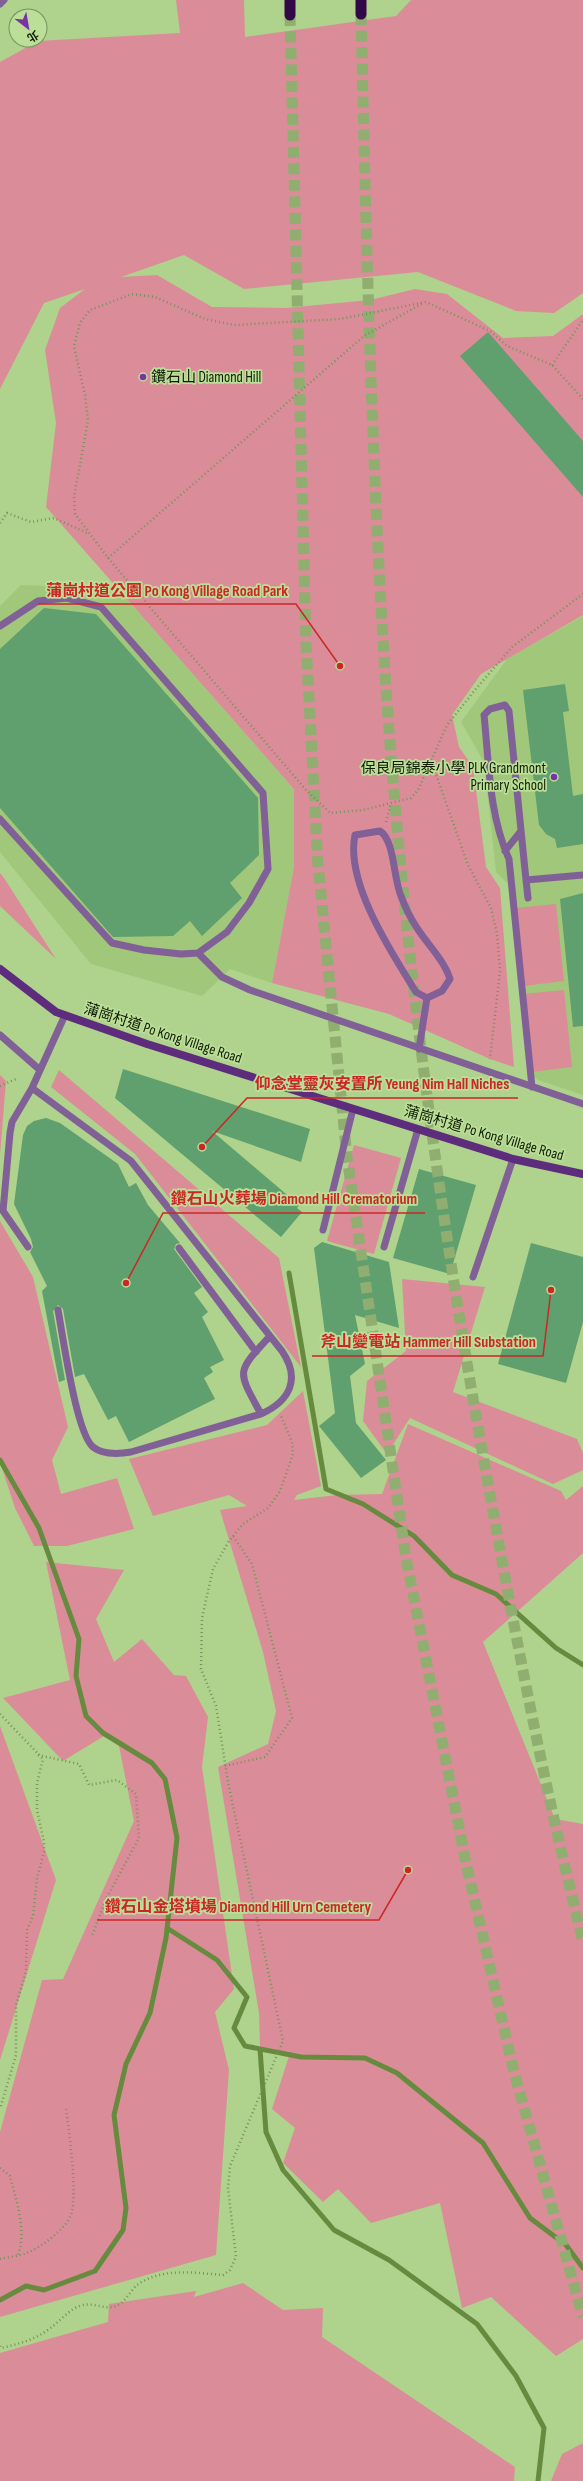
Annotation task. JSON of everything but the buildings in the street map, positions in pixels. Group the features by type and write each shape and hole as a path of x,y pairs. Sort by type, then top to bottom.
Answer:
{"highway":[{"path":"290,0 290,16"},
{"path":"361,0 361,14"}],"main road":[{"name":"蒲崗村道 Po Kong Village Road","path":"0,969 38,999 65,1015 147,1044 513,1159 583,1174"}],"lane":[{"path":"0,4 4,0"},
{"path":"0,626 38,601 67,598 101,607 263,793 268,869 249,903 226,932 198,953 181,954 112,943 0,819"},
{"path":"528,898 509,711 508,707 502,705 490,709 484,715 495,817 500,841 509,859 532,1086"},
{"path":"380,831 386,835 400,895 417,928 447,970 450,979 442,991 427,998 416,992 361,893 353,844 355,835 380,831"},
{"path":"505,851 521,831"},
{"path":"526,880 583,875"},
{"path":"198,953 222,977 250,990 583,1104"},
{"path":"419,1049 427,998"},
{"path":"28,1247 8,1221 3,1211 2,1203 12,1122 32,1088 65,1015"},
{"path":"0,1035 40,1070"},
{"path":"32,1088 131,1161 162,1198 290,1363 292,1381 286,1397 277,1407 261,1414 131,1452 120,1454 102,1452 92,1446 85,1434 75,1401 58,1310"},
{"path":"323,1230 353,1109"},
{"path":"384,1247 418,1129"},
{"path":"473,1277 513,1159"},
{"path":"179,1248 256,1352"},
{"path":"261,1414 246,1386 243,1374 246,1362 269,1337"}],"path":[{"path":"583,400 552,365 507,346 490,331 426,302 340,319 234,325 205,320 155,297 132,294 90,310 80,324 74,346 85,395 88,421 73,505 75,514 108,558 306,790 330,813 363,810 411,798 418,790 430,759 447,725 512,647 583,594"},
{"path":"108,558 364,336 426,302"},
{"path":"552,365 583,320"},
{"path":"0,522 7,513 31,522 54,518 89,534"},
{"path":"430,759 468,865 491,908 497,934 500,971 490,1059 486,1071"},
{"path":"383,833 391,803"},
{"path":"0,1086 16,1079"},
{"path":"0,2348 35,2338 75,2308 85,2304 115,2307 121,2304 138,2285 149,2279 177,2272 223,2275 234,2264 236,2257 228,2188 230,2166 283,2041 225,1766 216,1706 201,1669 202,1618 213,1569 233,1536 243,1524 268,1508 275,1501 293,1454 292,1442 277,1407"},
{"path":"225,1766 265,1756 292,1718 252,1564 233,1536"},
{"path":"0,1714 43,1759 37,1783 37,1810 44,1842 44,1852 37,1878 33,1916 27,1930 26,1972 16,2005 16,2055 0,2109"},
{"path":"38,1755 80,1764 89,1785 117,1780 136,1794 139,1838 106,1899 92,1936"},
{"path":"0,2259 27,2253 55,2234 71,2215 72,2166 66,2108"},
{"path":"0,2168 10,2176 21,2224 21,2244 17,2255"}],"shaded area":[{"path":"176,0 244,0 245,37 396,16 411,0 583,0 583,293 554,313 516,311 418,272 244,289 184,255 121,277 157,275 212,307 286,308 370,300 415,289 447,294 503,338 553,336 583,314 583,615 481,674 452,715 459,747 473,767 486,867 500,888 514,1067 490,1059 389,1014 272,983 294,867 294,789 46,507 56,423 45,350 60,308 85,289 44,303 0,389 0,62 25,48 48,48 48,40 180,33"},
{"path":"21,585 118,589 294,789 294,867 272,983 230,969 202,996 91,964 0,852 0,606"},
{"path":"583,616 583,1095 538,1080 528,1072 508,884 496,872 484,762 461,722 507,659"},
{"path":"0,873 4,878 56,959 0,906"},
{"path":"556,904 564,981 523,986 515,908"},
{"path":"564,990 572,1067 532,1072 524,994"},
{"path":"59,1070 279,1258 301,1367 135,1154 51,1087"},
{"path":"0,1075 6,1081 0,1155"},
{"path":"354,1145 401,1158 374,1254 327,1241"},
{"path":"0,1221 33,1277 68,1427 52,1460 61,1494 117,1478 134,1529 67,1546 34,1546 15,1508 0,1462"},
{"path":"402,1279 485,1287 453,1392 577,1439 583,1453 583,1470 553,1484 410,1418 387,1454 363,1421 367,1381 406,1351"},
{"path":"303,1391 321,1486 297,1495 294,1500 337,1495 382,1494 408,1424 561,1491 566,1500 583,1486 583,1553 483,1642 555,1819 583,1824 583,2339 556,2356 491,2297 462,2308 440,2203 371,2223 338,2189 323,2202 283,2163 295,2128 272,2109 290,2053 260,2047 259,2013 218,1767 268,1744 276,1711 263,1652 220,1510 247,1506 229,1495 153,1516 129,1459 267,1425"},
{"path":"46,1562 124,1570 96,1619 114,1662 142,1639 174,1675 186,1676 208,1717 202,1767 234,1989 215,2012 229,2070 216,2255 0,2317 0,2132 42,1980 63,1979 134,1821 118,1741 104,1736 63,1761 3,1698 70,1680"},
{"path":"0,1726 56,1880 0,2060"},
{"path":"243,2283 283,2310 323,2308 322,2337 515,2467 514,2481 0,2481 0,2353 108,2322 109,2304 196,2291 194,2297"},
{"path":"583,2443 583,2481 551,2481 562,2454"}],"waterway":[{"path":"289,1273 326,1489 363,1504 414,1536 452,1575 496,1594 556,1648 583,1665"},
{"path":"0,1460 39,1528 79,1639 76,1676 86,1716 103,1733 152,1763 165,1779 177,1838 166,1938 150,2013 126,2064 114,2115 126,2208 123,2230 95,2271 44,2290 26,2286 0,2300"},
{"path":"167,1928 217,1960 247,1997 234,2028 245,2046 301,2057 365,2058 397,2073 483,2143 530,2218 566,2245 583,2268"},
{"path":"260,2049 266,2132 283,2170 334,2230 389,2260 477,2324 516,2376 544,2428 538,2481"}],"tunnel":[{"path":"361,14 370,336 379,577 401,872 413,979 440,1193 474,1405 523,1673 557,1834 583,1941"},
{"path":"290,15 306,644 318,865 347,1157 406,1558 466,1863 514,2072 583,2317"}],"place":[{"name":"鑽石山 Diamond Hill","path":"143,377"},
{"name":"蒲崗村道公園 Po Kong Village Road Park","path":"340,666"},
{"name":"保良局錦泰小學 PLK Grandmont Primary School","path":"554,777"},
{"name":"仰念堂靈灰安置所 Yeung Nim Hall Niches","path":"202,1147"},
{"name":"鑽石山火葬場 Diamond Hill Crematorium","path":"126,1283"},
{"name":"斧山變電站 Hammer Hill Substation","path":"551,1290"},
{"name":"鑽石山金塔墳場 Diamond Hill Urn Cemetery","path":"408,1870"}]}
